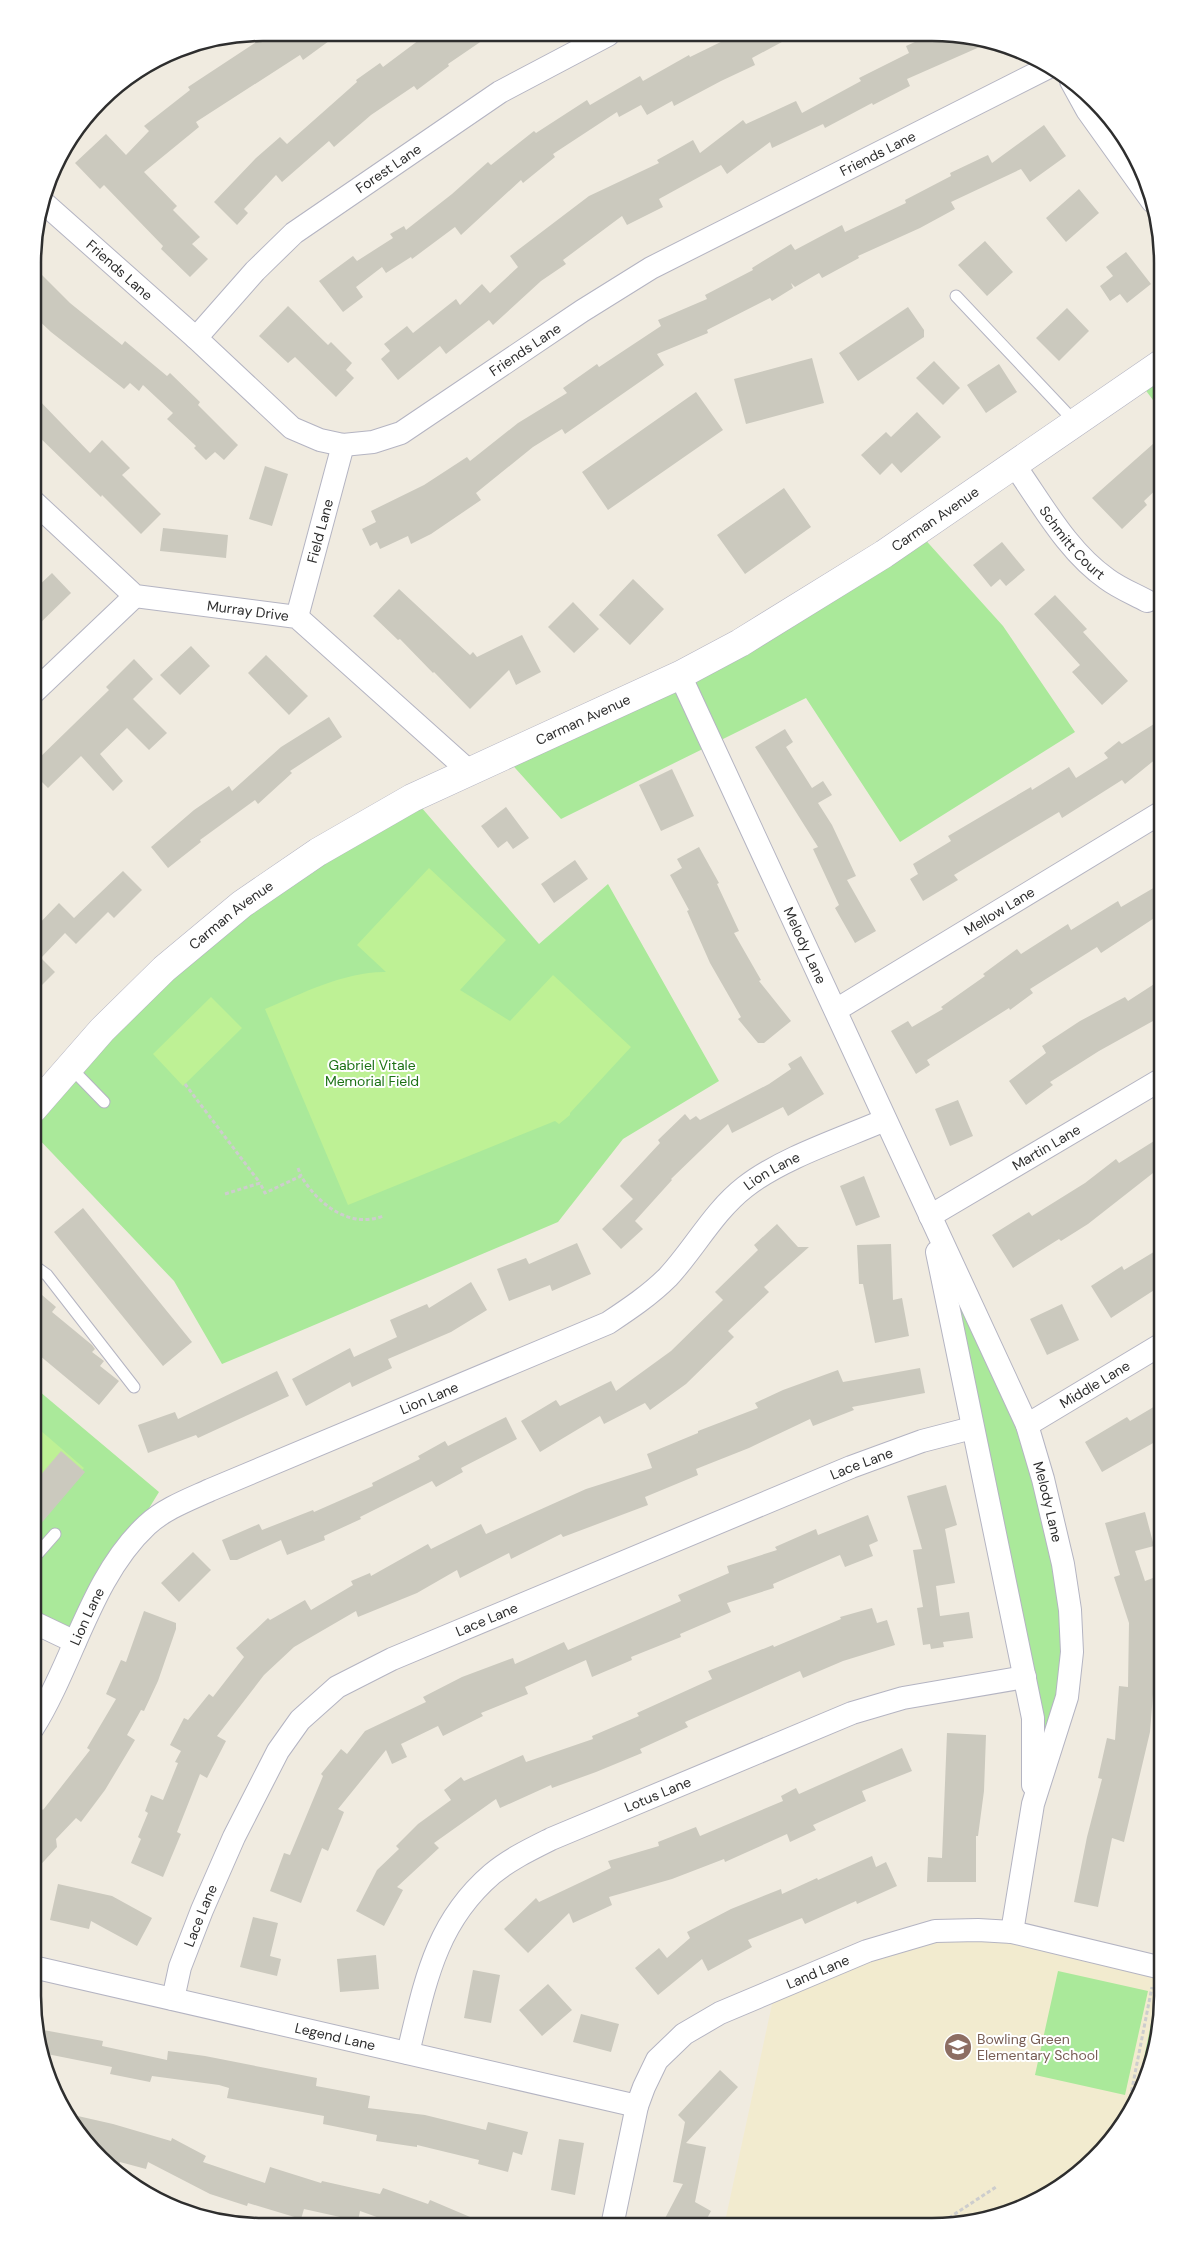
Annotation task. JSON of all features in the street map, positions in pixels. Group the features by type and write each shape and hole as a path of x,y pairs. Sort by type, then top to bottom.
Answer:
{"main road":[{"name":"Carman Avenue","path":"41,1101 102,1030 164,969 242,904 334,842 412,798 680,675 789,614 884,554 1015,466 1154,369"}],"street":[{"name":"Forest Lane","path":"196,338 255,271 294,233 500,92 597,41"},
{"name":"Friends Lane","path":"49,207 196,338 292,428 320,440 343,445 373,442 401,432 582,311 651,268 1042,71"},
{"path":"1081,98 1087,110 1131,164"},
{"name":"Field Lane","path":"297,617 343,445"},
{"name":"Schmitt Court","path":"1015,466 1067,540 1091,566 1108,580 1147,601"},
{"path":"41,509 135,596 41,685"},
{"name":"Murray Drive","path":"135,596 297,617 470,772"},
{"name":"Melody Lane","path":"680,675 1027,1425 1043,1479 1070,1610 1072,1652 1067,1698 1033,1804 1012,1932"},
{"name":"Mellow Lane","path":"836,1010 1154,817"},
{"name":"Martin Lane","path":"930,1216 1154,1083"},
{"name":"Lion Lane","path":"41,1715 50,1700 75,1642 122,1550 147,1524 165,1511 210,1490 608,1323 639,1303 668,1276 711,1221 744,1187 779,1166 885,1120"},
{"name":"Melody Lane","path":"930,1216 1033,1718 1033,1804"},
{"name":"Middle Lane","path":"1027,1425 1154,1349"},
{"name":"Lace Lane","path":"173,1999 180,1967 202,1910 234,1837 278,1751 300,1720 338,1686 392,1659 851,1467 922,1441 972,1428"},
{"path":"41,1626 75,1642"},
{"name":"Lotus Lane","path":"408,2053 428,1972 448,1925 470,1896 493,1873 517,1856 560,1835 852,1713 903,1698 1025,1677"},
{"name":"Land Lane","path":"614,2218 637,2106 657,2060 684,2034 720,2014 867,1951 935,1931 978,1930 1012,1932 1154,1966"},
{"name":"Legend Lane","path":"41,1969 637,2106"}],"lane":[{"path":"956,296 1076,423"},
{"path":"70,1067 104,1102"},
{"path":"41,1271 134,1387"},
{"path":"41,1549 54,1534"}],"path":[{"path":"184,1084 265,1192 301,1176"},
{"path":"298,1168 313,1194 325,1206 343,1215 371,1220 383,1216"},
{"path":"225,1194 260,1183"},
{"path":"1131,2094 1154,1990"},
{"path":"951,2217 996,2187"}],"shaded area":[{"name":"Bowling Green Elementary School","path":"1009,1935 1154,1968 1152,2024 1146,2053 1131,2094 1108,2131 1089,2153 1055,2180 1030,2195 989,2210 960,2216 931,2218 726,2218 774,1995 931,1936"}],"green space":[{"path":"1154,371 1154,401 1141,384"},
{"path":"921,535 1003,626 1075,732 900,842 806,698 561,819 507,759"},
{"name":"Gabriel Vitale Memorial Field","path":"415,800 539,944 608,884 719,1081 623,1139 558,1222 222,1364 174,1281 41,1141 41,1105 167,970"},
{"path":"429,868 506,940 460,990 510,1021 553,975 631,1047 570,1115 559,1124 555,1121 348,1205 265,1009 340,979 355,975 386,972 357,945"},
{"path":"211,997 242,1028 183,1086 153,1054"},
{"path":"936,1233 1024,1426 1061,1568 1068,1648 1036,1785"},
{"path":"41,1393 159,1492 73,1632 41,1614"},
{"path":"41,1431 84,1468 41,1517"},
{"path":"1058,1971 1148,1991 1125,2095 1035,2075"},
{"path":"1153,2016 1149,2039 1142,2066"}],"building":[{"path":"257,41 329,41 303,60 300,55 196,122 199,127 144,172 177,206 173,210 200,237 192,244 208,259 190,277 161,249 163,246 104,185 100,189 75,163 106,134 126,155 149,131 144,126 190,90 188,87"},
{"path":"418,41 482,41 448,64 449,66 417,90 414,86 371,115 334,147 329,141 282,182 276,175 244,209 248,213 237,225 214,202 256,158 280,137 287,144 357,82 356,80 380,63 383,67"},
{"path":"723,41 784,41 752,58 755,65 674,106 672,101 647,115 641,105 619,117 617,112 553,154 555,157 523,183 521,180 461,235 455,227 412,259 411,257 386,273 382,267 356,287 363,297 343,312 319,281 353,256 357,261 393,238 390,234 404,226 406,230 452,194 488,162 491,165 534,131 536,133 587,100 590,105 640,76 643,81 689,55 690,57"},
{"path":"917,41 931,41 960,43 980,47 907,79 910,86 873,105 872,103 825,128 823,124 772,148 770,142 727,174 721,165 659,199 663,207 627,225 622,216 563,260 566,264 541,281 493,325 489,320 446,354 440,346 398,380 381,359 390,351 384,344 407,326 413,333 456,299 460,305 482,284 490,293 518,267 510,256 589,196 659,163 657,160 693,140 700,153 743,120 746,124 796,101 802,113 861,81 859,78 909,53 906,46"},
{"path":"1044,125 1066,156 1030,182 1021,169 951,202 955,209 920,228 858,256 859,258 822,278 819,273 795,287 791,283 793,288 772,301 770,298 707,330 708,333 657,354 664,365 565,434 562,429 533,447 476,493 481,500 431,534 411,544 408,536 380,549 377,542 370,546 362,529 376,522 371,511 424,485 467,457 470,461 518,423 567,393 563,388 597,364 599,367 661,326 658,320 707,299 705,295 753,270 752,268 791,244 795,250 842,225 845,232 906,203 905,200 951,176 950,173 988,155 992,163"},
{"path":"1079,189 1099,213 1066,242 1046,218"},
{"path":"985,241 1013,272 987,296 958,265"},
{"path":"1126,252 1151,284 1127,303 1120,294 1110,301 1100,286 1113,276 1106,267"},
{"path":"41,274 70,303 122,345 125,341 167,376 170,373 200,402 198,405 238,445 224,460 215,452 206,460 194,448 196,446 167,419 173,413 143,385 139,391 130,383 124,389 41,323"},
{"path":"288,306 328,345 331,342 352,363 346,370 354,378 336,397 295,357 288,363 259,336"},
{"path":"908,307 924,330 924,337 858,381 839,353"},
{"path":"1067,308 1089,331 1059,361 1036,338"},
{"path":"812,358 824,403 746,424 734,379"},
{"path":"934,361 960,388 943,405 916,378"},
{"path":"999,364 1017,392 986,413 967,385"},
{"path":"696,392 723,430 608,510 582,472"},
{"path":"41,402 90,453 102,440 130,468 122,475 161,514 141,534 102,495 101,497 41,439"},
{"path":"917,412 941,437 901,473 892,463 880,475 861,455 886,432 891,437"},
{"path":"1154,443 1154,492 1144,501 1147,505 1122,529 1092,498"},
{"path":"265,466 288,474 272,526 249,519"},
{"path":"784,488 811,527 745,574 717,535"},
{"path":"163,528 228,535 226,558 160,551"},
{"path":"1002,542 1025,570 1006,586 1000,579 991,587 973,565"},
{"path":"52,573 71,593 41,622 41,583"},
{"path":"633,579 664,609 630,645 599,615"},
{"path":"399,589 470,655 473,652 477,657 522,635 541,672 516,685 509,670 470,709 400,639 398,640 373,616"},
{"path":"1055,595 1087,629 1083,632 1128,681 1102,705 1072,672 1080,665 1034,614"},
{"path":"573,602 599,629 574,653 548,627"},
{"path":"191,646 210,666 180,695 160,675"},
{"path":"266,655 308,696 289,715 248,673"},
{"path":"134,659 153,679 133,699 167,733 149,750 127,728 100,754 123,781 113,791 81,756 48,788 41,781 41,756 109,690 106,687"},
{"path":"329,717 342,737 290,771 292,773 258,804 255,800 200,840 201,842 168,868 151,847 194,810 229,786 232,791 281,747"},
{"path":"1154,724 1154,760 1125,784 1122,780 1062,818 1059,812 954,875 958,880 923,901 910,879 918,874 913,864 951,841 948,836 1031,787 1032,790 1069,767 1076,778 1108,758 1104,753 1119,741 1122,744"},
{"path":"785,729 793,742 786,747 812,788 823,781 832,795 818,803 832,825 856,876 847,880 876,931 855,943 835,908 839,905 813,849 818,847 755,747"},
{"path":"672,769 694,816 661,831 639,785"},
{"path":"506,807 529,838 513,849 507,841 498,848 481,826"},
{"path":"699,847 719,883 717,884 739,931 734,933 761,980 759,981 791,1021 764,1043 758,1043 738,1019 741,1017 710,963 687,911 689,910 670,875 682,868 677,859"},
{"path":"575,860 588,879 554,903 541,884"},
{"path":"123,871 142,890 114,918 108,912 76,944 65,933 41,958 41,922 59,903 74,918"},
{"path":"1154,888 1154,918 1101,953 1097,947 1030,989 1033,993 1010,1010 1009,1008 927,1060 930,1065 916,1074 891,1031 908,1021 912,1027 943,1009 941,1007 985,976 983,974 1017,949 1021,954 1068,924 1071,930 1118,901 1121,907"},
{"path":"41,958 55,972 41,986"},
{"path":"1154,984 1154,1020 1099,1051 1050,1082 1053,1085 1026,1105 1009,1081 1046,1053 1042,1046 1080,1021 1125,997 1128,1001"},
{"path":"801,1056 824,1094 788,1116 783,1107 732,1133 728,1124 671,1179 635,1221 643,1229 621,1249 602,1229 633,1199 620,1186 660,1143 658,1140 685,1114 690,1120 696,1116 700,1120 769,1084 791,1069 788,1064"},
{"path":"958,1100 973,1136 950,1146 935,1109"},
{"path":"1154,1141 1154,1172 1088,1224 1061,1241 1059,1239 1013,1268 992,1235 1029,1212 1032,1216 1085,1183 1116,1159 1119,1163"},
{"path":"864,1176 880,1217 856,1226 840,1186"},
{"path":"83,1208 192,1342 163,1366 54,1232"},
{"path":"777,1224 798,1247 809,1247 764,1287 769,1292 728,1331 734,1337 686,1384 650,1410 645,1403 604,1424 600,1416 540,1452 521,1421 556,1400 560,1406 611,1381 616,1391 671,1351 723,1300 715,1292 758,1250 754,1245"},
{"path":"577,1243 591,1274 552,1291 550,1285 509,1301 497,1269 526,1258 529,1264"},
{"path":"891,1244 893,1300 902,1298 909,1336 875,1343 863,1284 859,1284 857,1245"},
{"path":"1154,1252 1154,1290 1111,1318 1091,1286 1122,1266 1124,1270"},
{"path":"471,1282 487,1310 451,1332 388,1359 392,1368 352,1387 350,1382 306,1406 292,1379 350,1348 354,1357 397,1337 390,1320 427,1304 429,1308"},
{"path":"42,1295 56,1307 52,1312 92,1345 95,1349 92,1352 104,1361 100,1366 119,1381 99,1405 41,1357"},
{"path":"1062,1304 1079,1340 1047,1355 1030,1319"},
{"path":"920,1368 925,1393 852,1407 854,1410 813,1426 810,1419 749,1448 696,1469 698,1475 645,1497 648,1505 563,1537 561,1534 511,1559 509,1553 460,1578 457,1570 417,1593 358,1617 356,1611 294,1647 264,1675 217,1736 226,1741 207,1778 200,1774 177,1832 181,1834 163,1877 131,1863 141,1839 138,1837 148,1813 145,1811 151,1795 163,1800 178,1763 175,1762 181,1751 170,1745 184,1718 188,1720 209,1694 213,1697 244,1657 236,1648 268,1618 270,1620 305,1600 311,1610 353,1585 351,1581 370,1573 371,1576 428,1544 431,1549 481,1524 486,1534 586,1489 652,1468 647,1454 698,1433 698,1431 758,1408 755,1403 783,1390 838,1370 843,1382"},
{"path":"277,1371 289,1396 198,1438 196,1435 148,1453 138,1425 175,1412 178,1419"},
{"path":"1154,1407 1154,1443 1102,1472 1085,1442 1127,1417 1130,1421"},
{"path":"506,1417 517,1439 461,1468 463,1472 436,1487 432,1481 360,1517 361,1519 324,1536 325,1540 287,1555 281,1540 237,1560 230,1560 222,1540 259,1524 262,1530 313,1510 314,1512 373,1486 372,1483 420,1459 418,1456 445,1441 448,1446"},
{"path":"61,1451 85,1472 41,1524 41,1475"},
{"path":"946,1485 957,1525 945,1529 955,1583 936,1586 940,1616 969,1612 973,1638 943,1642 944,1647 931,1649 930,1644 923,1645 917,1608 923,1607 913,1550 922,1549 907,1496"},
{"path":"1145,1512 1154,1546 1135,1551 1145,1581 1153,1578 1154,1581 1154,1682 1150,1732 1124,1842 1112,1838 1098,1907 1074,1902 1087,1837 1102,1779 1098,1778 1107,1738 1115,1740 1119,1686 1128,1687 1129,1623 1114,1577 1120,1575 1105,1523"},
{"path":"868,1515 878,1541 869,1545 873,1556 845,1567 840,1555 773,1584 774,1588 727,1603 731,1612 680,1634 681,1637 631,1657 632,1660 592,1677 586,1660 525,1687 528,1694 481,1713 483,1716 443,1736 438,1726 401,1744 407,1757 392,1764 386,1750 338,1809 344,1812 328,1851 322,1848 301,1903 270,1891 284,1853 290,1855 323,1776 321,1774 341,1749 347,1754 365,1731 426,1702 423,1697 462,1677 513,1658 515,1664 564,1642 568,1650 681,1601 678,1595 729,1573 727,1566 777,1550 775,1547 816,1529 818,1535"},
{"path":"193,1552 211,1570 179,1602 161,1583"},
{"path":"872,1608 877,1623 887,1620 895,1645 843,1661 803,1678 800,1671 685,1722 688,1727 640,1749 642,1753 596,1772 552,1788 551,1785 500,1808 496,1799 434,1843 439,1848 397,1887 403,1890 384,1926 356,1911 377,1870 399,1849 396,1846 418,1824 451,1800 444,1790 461,1777 464,1781 523,1755 526,1762 593,1739 592,1736 639,1716 637,1713 712,1679 708,1671 773,1645 774,1647 841,1619 840,1617"},
{"path":"144,1611 176,1623 176,1629 158,1681 144,1711 141,1710 127,1735 135,1740 105,1790 81,1822 76,1818 56,1839 57,1847 41,1864 41,1808 43,1810 90,1750 87,1748 116,1699 106,1694 121,1660 126,1662"},
{"path":"947,1733 986,1735 984,1791 978,1836 976,1836 976,1882 927,1882 928,1857 942,1858"},
{"path":"902,1748 912,1771 862,1791 866,1801 813,1825 816,1830 790,1842 787,1834 725,1862 724,1859 672,1879 609,1897 612,1905 573,1923 569,1913 528,1953 504,1929 536,1898 539,1902 611,1868 608,1861 659,1846 658,1842 696,1827 700,1836 783,1801 781,1796 796,1788 799,1794"},
{"path":"872,1856 876,1867 886,1862 897,1886 857,1904 856,1901 805,1924 802,1918 748,1940 752,1947 708,1971 702,1959 658,1995 635,1968 659,1948 667,1958 690,1938 687,1932 731,1909 781,1889 782,1894"},
{"path":"58,1884 112,1896 152,1918 137,1946 91,1921 89,1929 50,1920"},
{"path":"253,1917 278,1923 270,1956 281,1959 277,1976 240,1967"},
{"path":"376,1955 379,1989 340,1992 337,1959"},
{"path":"473,1970 500,1975 491,2023 464,2018"},
{"path":"548,1984 572,2010 542,2036 519,2010"},
{"path":"581,2014 619,2024 611,2052 573,2042"},
{"path":"44,2030 103,2041 102,2046 167,2060 168,2051 205,2056 317,2078 316,2086 370,2096 368,2108 425,2115 486,2130 488,2122 528,2132 522,2155 513,2152 508,2172 478,2164 479,2160 417,2145 417,2147 376,2141 377,2135 323,2124 324,2116 227,2098 229,2088 219,2085 152,2076 150,2082 110,2074 112,2067 49,2054"},
{"path":"720,2070 738,2087 686,2143 706,2147 695,2202 711,2211 707,2218 665,2218 683,2184 673,2182 685,2122 678,2115"},
{"path":"77,2116 171,2141 172,2138 206,2156 203,2162 265,2183 270,2167 321,2183 322,2181 380,2194 383,2188 428,2204 430,2200 472,2218 380,2218 360,2211 359,2218 344,2218 304,2209 301,2218 298,2218 248,2203 247,2206 210,2194 148,2162 146,2169 120,2162 119,2165 106,2153"},
{"path":"559,2139 584,2143 575,2195 551,2190"}],"place":[{"name":"Bowling Green Elementary School","path":"958,2047"}]}
